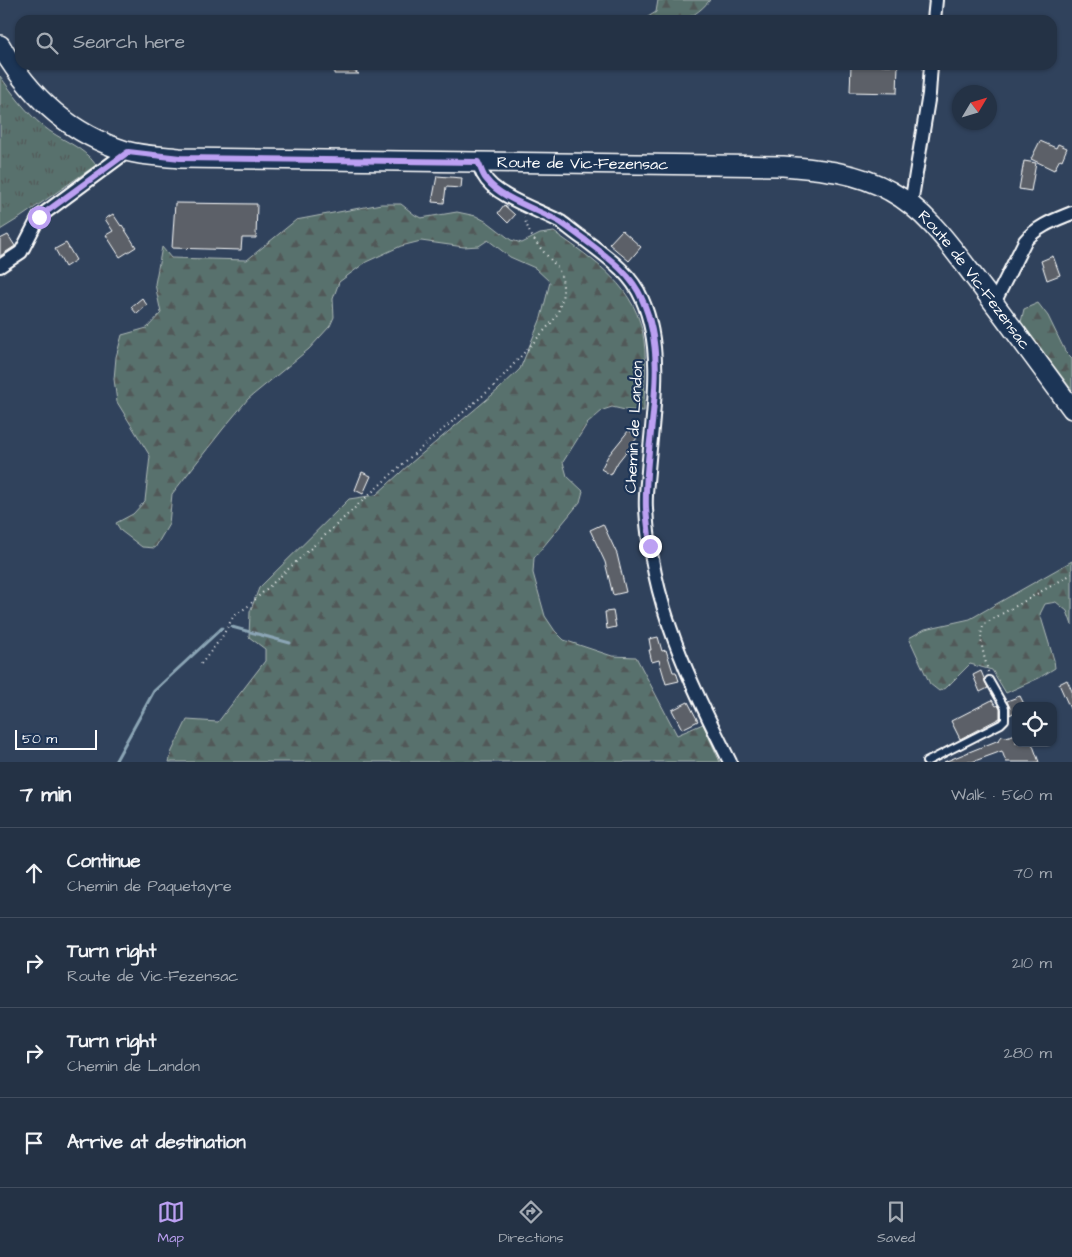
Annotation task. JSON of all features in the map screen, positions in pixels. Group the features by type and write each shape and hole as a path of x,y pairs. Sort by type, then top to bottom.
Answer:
{"main road":[{"name":"Route de Vic-Fezensac","path":"0,45 12,67 34,94 62,119 93,138 128,152 180,158 783,166 828,169 862,178 888,190 911,204 941,234 1072,409"}],"street":[{"path":"934,15 936,0"},
{"path":"911,204 929,94 931,70"},
{"path":"0,266 21,252 39,217 128,152"},
{"name":"Chemin de Landon","path":"478,162 484,177 491,186 561,223 612,260 629,278 642,298 649,318 655,348 655,377 646,508 656,575 678,652 730,762"},
{"path":"994,303 1025,241 1031,234 1040,227 1072,213"}],"lane":[{"path":"926,762 1001,724 1005,720 1005,708 989,680"}],"path":[{"path":"201,664 222,637 233,617 248,606 407,460 493,387 553,321 560,311 562,283 557,268 532,237 523,216"},
{"path":"989,680 981,638 981,630 984,624 1072,574"}],"green space":[{"path":"658,0 710,0 692,15 651,15 656,12"},
{"path":"0,76 37,121 78,148 96,165 0,230"},
{"path":"381,204 401,204 421,218 457,212 476,216 489,223 511,240 522,243 540,234 554,232 584,253 612,277 633,306 640,322 645,350 644,411 612,407 603,410 587,424 563,462 567,476 583,491 580,502 534,558 533,573 545,616 555,631 564,640 612,656 636,657 677,735 703,724 720,762 169,762 172,751 187,720 218,722 265,661 265,649 249,637 250,612 259,588 349,499 376,495 520,369 541,318 550,282 535,268 510,257 488,240 479,246 464,247 421,241 401,246 366,262 339,282 333,299 334,317 330,326 309,349 248,399 172,494 169,524 155,548 142,547 121,531 116,523 133,514 145,501 150,456 117,402 114,379 116,357 122,335 147,328 161,313 155,284 162,247 171,258 247,260 296,220"},
{"path":"1038,303 1048,316 1066,353 1072,359 1072,390 1021,322 1024,309"},
{"path":"1072,561 1072,625 1067,611 1056,602 1045,604 1040,614 1055,668 1039,678 1006,693 992,670 970,664 947,687 939,691 930,684 909,638 925,629 970,619"}],"building":[{"path":"334,70 352,70 359,74 334,74"},
{"path":"851,70 898,70 897,93 850,92"},
{"path":"1040,141 1056,148 1058,144 1067,148 1062,160 1060,159 1054,170 1031,159"},
{"path":"1024,161 1036,163 1031,191 1019,189"},
{"path":"437,176 462,178 461,188 446,187 444,203 432,202"},
{"path":"175,203 257,204 256,238 242,238 241,250 172,248"},
{"path":"504,205 515,215 508,223 498,213"},
{"path":"113,214 136,247 120,257 106,235 113,231 105,219"},
{"path":"622,230 641,247 629,261 609,244"},
{"path":"8,235 15,246 0,256 0,239"},
{"path":"66,243 76,260 65,267 55,249"},
{"path":"1053,256 1060,275 1047,280 1041,261"},
{"path":"142,298 147,305 137,314 131,307"},
{"path":"629,430 637,438 618,462 611,475 601,469 608,456"},
{"path":"362,472 371,476 363,494 355,490"},
{"path":"603,524 617,554 626,592 613,595 605,562 590,530"},
{"path":"613,611 616,627 607,629 605,612"},
{"path":"658,637 662,651 666,650 673,672 676,672 679,681 666,684 659,660 652,662 649,639"},
{"path":"981,671 988,688 980,692 973,675"},
{"path":"1067,680 1072,691 1072,713 1059,684"},
{"path":"1020,696 1023,702 1012,702 1012,714 1010,715 1007,701"},
{"path":"992,700 1000,709 1000,718 960,739 951,721"},
{"path":"688,702 698,721 682,729 672,710"},
{"path":"1012,735 1012,747 1033,747 1039,762 1006,762 1002,751 972,762 944,762 999,740 1002,736"}],"waterway":[{"path":"232,627 290,643"},
{"path":"115,762 154,691 222,628"}],"route":[{"path":"39,217 128,152 180,158 478,162 484,177 491,186 561,223 612,260 629,278 642,298 649,318 655,348 655,377 646,508 650,546"}]}
